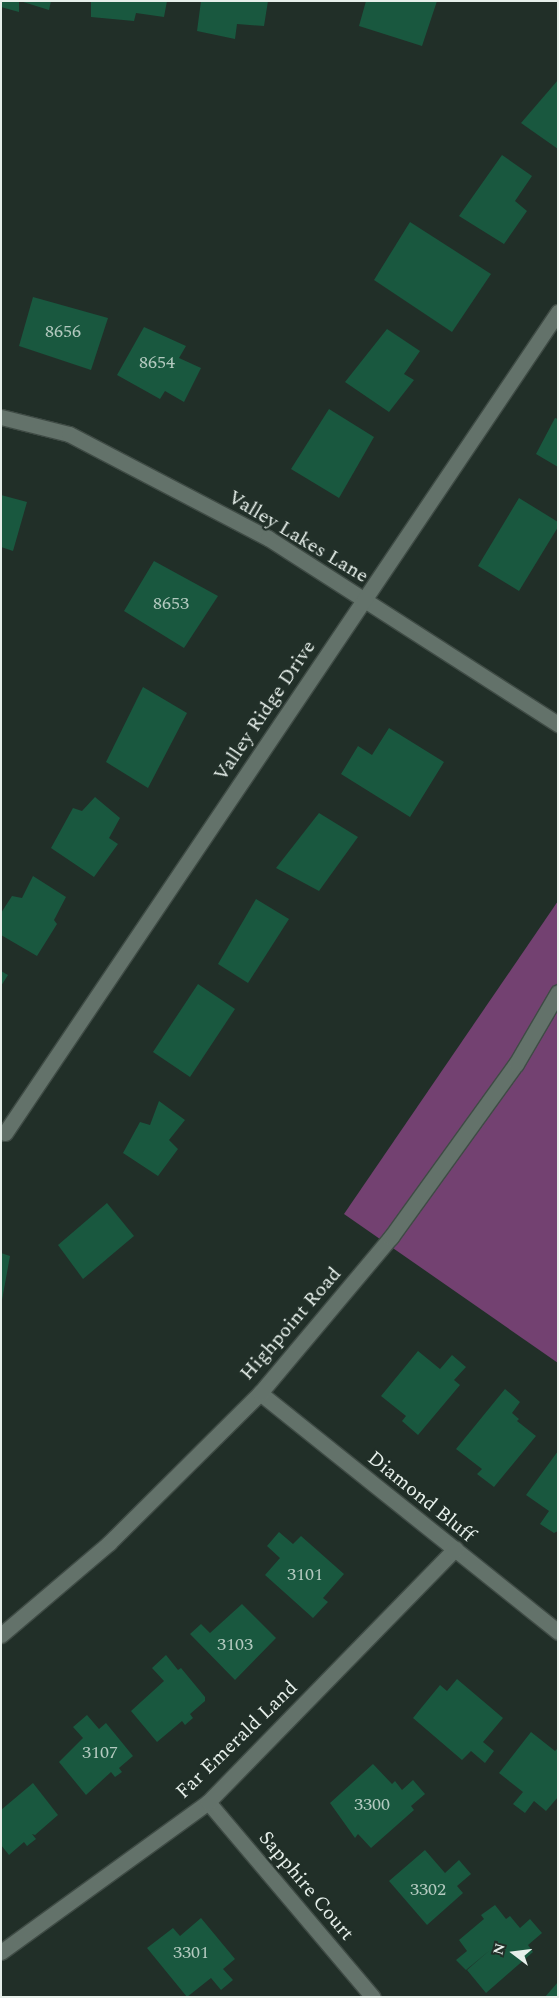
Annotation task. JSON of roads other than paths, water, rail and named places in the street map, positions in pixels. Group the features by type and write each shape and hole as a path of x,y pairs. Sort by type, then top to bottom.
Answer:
{"street":[{"name":"Valley Ridge Drive","path":"6,1133 558,312"},
{"name":"Valley Lakes Lane","path":"1,417 69,434 268,538 558,724"},
{"name":"Highpoint Road","path":"1,1635 109,1543 260,1393 391,1237 516,1064 558,992"},
{"name":"Diamond Bluff","path":"260,1393 558,1632"},
{"name":"Far Emerald Land","path":"1,1952 208,1802 455,1549"},
{"name":"Sapphire Court","path":"208,1802 373,1997"}]}
